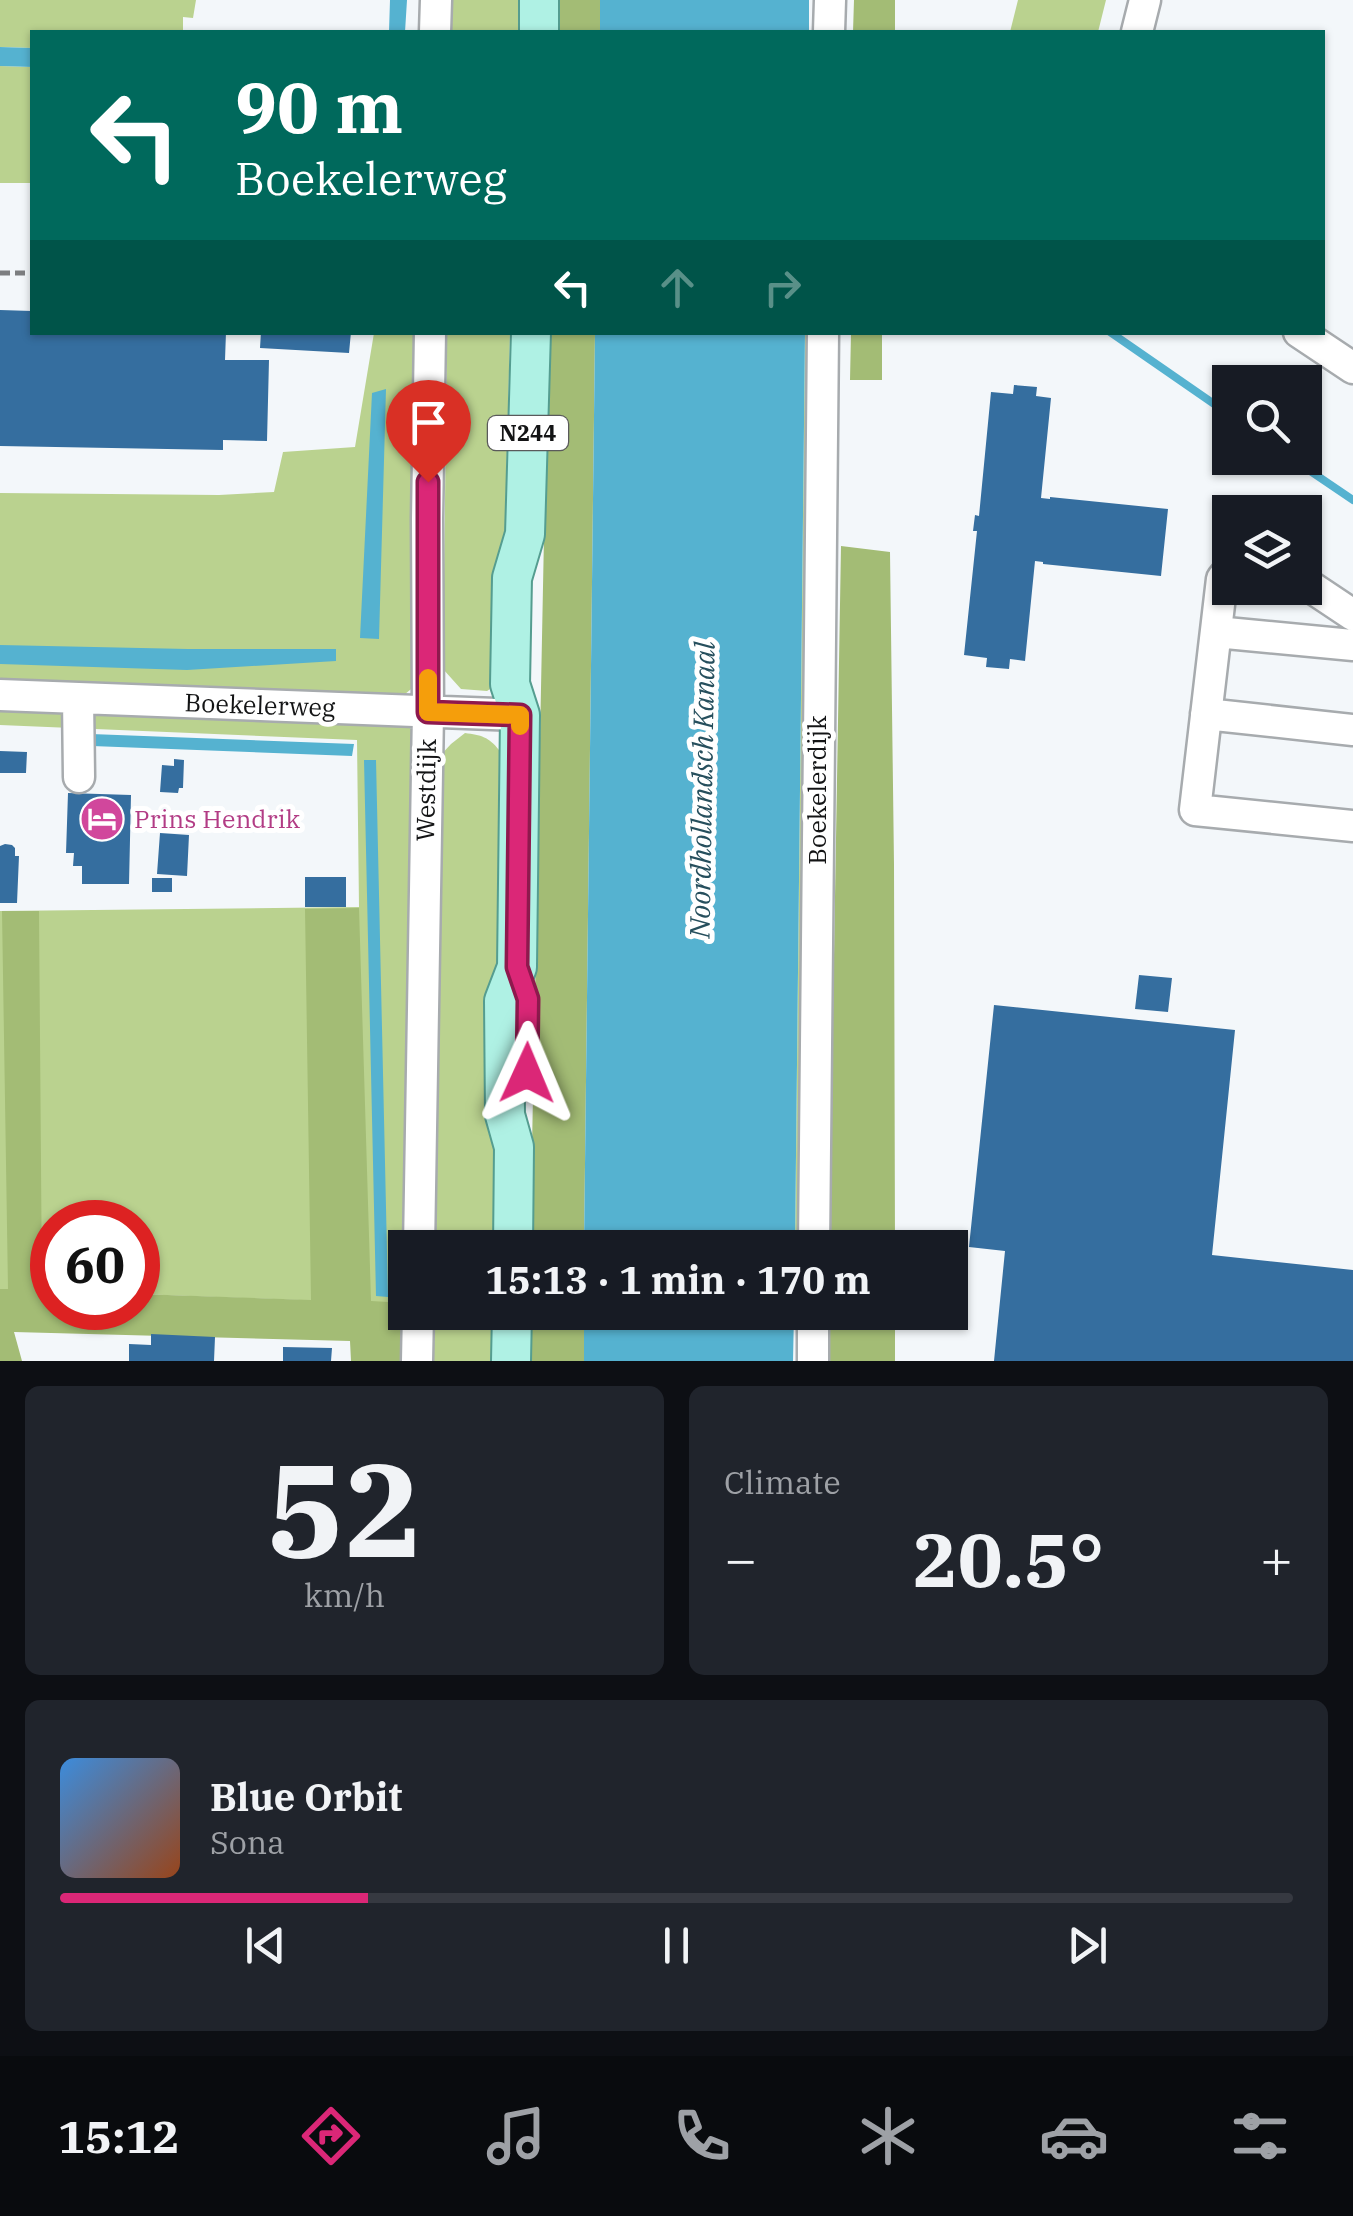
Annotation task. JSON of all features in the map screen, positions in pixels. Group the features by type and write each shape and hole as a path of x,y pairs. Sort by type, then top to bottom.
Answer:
{"main road":[{"path":"538,30 539,0"},
{"name":"N244","path":"512,1230 514,1147 526,1110 528,999 517,967 520,715 535,676 537,578 525,534 531,335"},
{"path":"511,1361 512,1330"}],"street":[{"path":"435,30 436,0"},
{"path":"829,30 830,0"},
{"path":"1138,30 1145,0"},
{"name":"Westdijk","path":"419,1230 430,335"},
{"name":"Boekelerdijk","path":"814,1230 823,335"},
{"path":"1303,335 1353,368"},
{"path":"1322,594 1353,615"},
{"path":"1219,605 1195,810 1353,826"},
{"path":"1216,632 1353,645"},
{"name":"Boekelerweg","path":"0,695 520,715"},
{"path":"78,698 78,777"},
{"path":"1206,714 1353,730"},
{"path":"417,1361 418,1330"},
{"path":"813,1330 813,1361"}],"path":[{"path":"0,273 30,274"}],"green space":[{"path":"0,0 196,0 193,18 183,17 183,30 30,30 30,48 0,47"},
{"path":"451,0 519,0 518,30 450,30"},
{"path":"556,0 600,0 600,30 555,30"},
{"path":"854,0 895,0 895,30 853,30"},
{"path":"1018,0 1106,0 1098,30 1010,30"},
{"path":"0,66 30,67 30,183 0,183"},
{"path":"374,335 420,335 416,685 399,699 0,687 0,493 274,492 283,452 355,447"},
{"path":"447,335 510,335 501,682 487,691 461,689 443,669"},
{"path":"548,335 595,335 584,1230 530,1230"},
{"path":"805,335 824,335 820,1230 795,1230"},
{"path":"851,335 882,335 882,380 850,380"},
{"path":"841,546 890,552 895,1230 829,1230"},
{"path":"0,707 407,725 415,733 406,1230 388,1230 388,1303 160,1295 160,1200 30,1200 30,1290 0,1289 0,911 359,907 357,740 0,725"},
{"path":"465,733 484,737 499,750 496,1230 433,1230 438,758"},
{"path":"359,908 371,1301 388,1302 388,1330 406,1330 407,1361 351,1361 350,1341 14,1332 22,1361 0,1361 0,1289 8,1289 2,911 39,911 41,1200 30,1200 30,1330 160,1330 160,1295 311,1300 305,909"},
{"path":"432,1330 496,1330 496,1361 431,1361"},
{"path":"528,1330 584,1330 584,1361 527,1361"},
{"path":"828,1330 895,1330 895,1361 827,1361"}],"water":[{"path":"390,0 407,0 405,30 389,30"},
{"path":"600,0 809,0 809,30 600,30"},
{"path":"0,47 30,48 30,67 0,66"},
{"name":"Noordhollandsch Kanaal","path":"595,335 805,335 795,1230 584,1230"},
{"path":"386,389 379,639 360,638 372,393"},
{"path":"0,645 336,649 336,661 187,670 0,664"},
{"path":"91,734 354,744 352,756 92,746"},
{"path":"364,760 376,760 388,1297 376,1296"},
{"path":"584,1330 794,1330 793,1361 584,1361"}],"building":[{"path":"0,310 30,311 30,335 226,335 225,360 269,360 267,441 223,440 223,450 0,446"},
{"path":"261,335 351,335 349,353 260,348"},
{"path":"1014,385 1037,387 1036,396 1051,398 1041,498 1168,509 1161,576 1035,561 1025,661 1010,659 1009,669 986,667 987,658 964,655 977,531 973,531 975,515 979,516 991,392 1013,394"},
{"path":"0,751 27,752 26,773 0,773"},
{"path":"174,759 184,760 183,788 178,793 160,792 162,765 174,766"},
{"path":"68,793 131,795 129,884 82,884 82,866 73,866 74,853 66,853"},
{"path":"160,833 189,835 187,876 157,874"},
{"path":"12,845 15,856 19,856 17,903 0,903 0,846"},
{"path":"305,877 346,877 346,907 305,907"},
{"path":"152,878 172,878 172,892 152,892"},
{"path":"1139,975 1172,978 1168,1012 1135,1009"},
{"path":"994,1005 1235,1030 1212,1255 1353,1270 1353,1361 994,1361 1005,1251 969,1247"},
{"path":"151,1334 215,1337 214,1361 129,1361 129,1344 151,1345"},
{"path":"283,1347 332,1348 331,1361 283,1361"}],"waterway":[{"path":"1114,335 1212,403"},
{"path":"1316,475 1353,500"}],"slow traffic":[{"path":"428,678 428,712 520,715 520,726"}],"place":[{"name":"Prins Hendrik","path":"102,819"}],"route":[{"path":"428,482 428,712 520,715 517,967 528,999 527,1073"}]}
